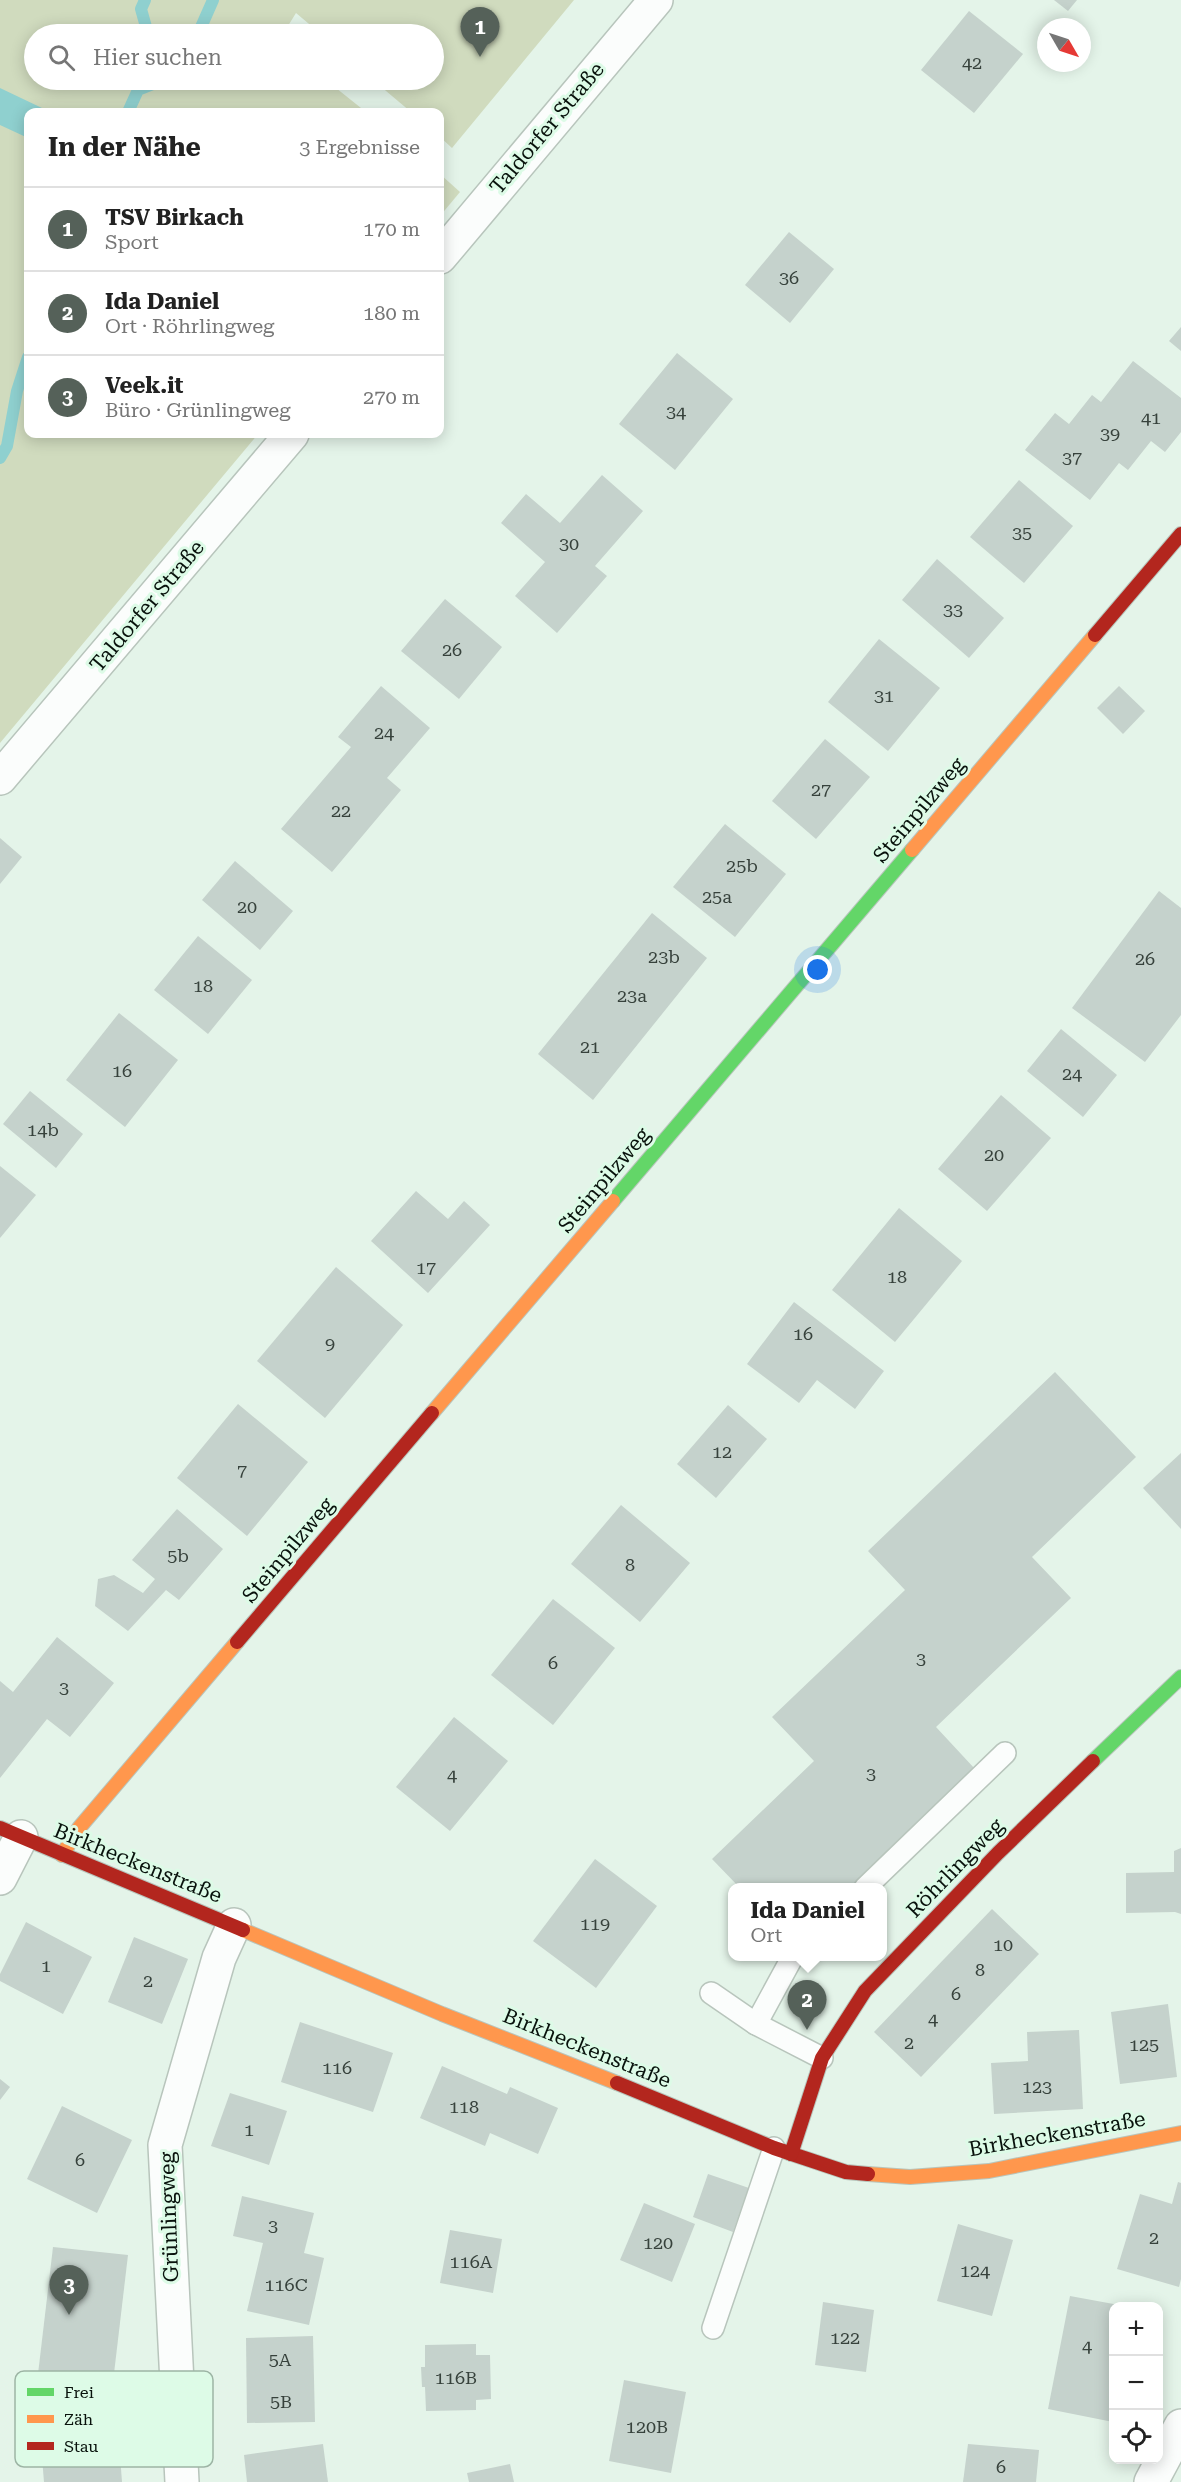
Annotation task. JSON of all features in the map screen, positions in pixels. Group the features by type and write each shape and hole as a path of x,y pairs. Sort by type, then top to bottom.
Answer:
{"street":[{"name":"Taldorfer Straße","path":"444,252 656,0"},
{"name":"Taldorfer Straße","path":"0,778 289,438"},
{"name":"Steinpilzweg","path":"62,1855 79,1828 1181,534"},
{"name":"Röhrlingweg","path":"783,2151 801,2118 822,2058 866,1991 998,1853 1181,1677"},
{"name":"Birkheckenstraße","path":"10,1833 442,2014 649,2095 783,2151 846,2172 910,2177 989,2171 1181,2133"},
{"path":"0,1878 10,1833"},
{"name":"Grünlingweg","path":"176,2371 165,2145 219,1958 234,1925"},
{"path":"1151,2482 1181,2426"},
{"name":"Grünlingweg","path":"181,2467 182,2482"}],"lane":[{"path":"869,1883 1005,1753"},
{"path":"756,2024 790,1961"},
{"path":"711,1993 756,2024 822,2058"},
{"path":"713,2328 783,2151"}],"green space":[{"path":"0,0 574,0 452,148 444,141 444,108 406,108 385,90 444,90 444,24 309,24 296,13 289,24 24,24 24,90 338,90 361,108 24,108 24,438 255,438 0,743"},
{"path":"444,178 460,192 444,211"}],"water":[{"path":"0,88 42,108 24,108 24,136 0,125"}],"building":[{"path":"1054,0 1077,0 1068,11"},
{"path":"969,11 1023,54 974,113 921,70"},
{"path":"789,232 834,269 790,323 745,285"},
{"path":"1181,327 1181,351 1169,341"},
{"path":"677,353 733,399 675,470 619,424"},
{"path":"1133,361 1181,398 1181,432 1165,452 1151,441 1128,470 1119,463 1090,500 1025,450 1055,413 1069,424 1092,395 1101,402"},
{"path":"602,475 643,511 595,566 607,576 557,633 515,596 545,562 501,523 526,494 560,523"},
{"path":"1019,480 1073,526 1024,583 970,537"},
{"path":"937,559 1004,618 969,658 902,600"},
{"path":"445,599 502,647 459,699 401,651"},
{"path":"879,639 940,688 888,751 828,702"},
{"path":"381,686 430,728 387,778 401,790 332,872 281,829 351,747 338,737"},
{"path":"1119,686 1145,711 1123,734 1097,708"},
{"path":"825,739 870,777 816,839 772,801"},
{"path":"725,824 786,874 735,937 673,887"},
{"path":"0,838 22,857 0,884"},
{"path":"235,861 293,911 260,950 202,900"},
{"path":"1159,891 1181,908 1181,1015 1145,1062 1072,1008"},
{"path":"652,913 707,958 593,1100 538,1054"},
{"path":"198,936 252,980 208,1034 154,990"},
{"path":"119,1013 178,1060 125,1127 66,1080"},
{"path":"1061,1029 1117,1075 1083,1117 1027,1071"},
{"path":"30,1091 83,1134 56,1168 3,1124"},
{"path":"1001,1095 1051,1138 987,1211 938,1169"},
{"path":"0,1166 36,1195 0,1238"},
{"path":"416,1191 448,1219 464,1201 490,1225 428,1293 371,1241"},
{"path":"899,1208 962,1261 895,1342 832,1290"},
{"path":"336,1267 403,1325 325,1418 257,1361"},
{"path":"794,1302 884,1371 855,1409 817,1380 799,1403 747,1364"},
{"path":"1055,1372 1136,1457 1032,1557 1071,1598 936,1727 975,1769 855,1883 735,1883 712,1859 814,1761 772,1717 905,1590 868,1551"},
{"path":"238,1404 308,1462 247,1536 177,1478"},
{"path":"728,1405 767,1439 716,1498 677,1464"},
{"path":"1181,1453 1181,1529 1143,1488"},
{"path":"621,1505 690,1563 640,1622 571,1564"},
{"path":"177,1509 223,1549 179,1600 166,1590 128,1631 95,1606 98,1579 114,1575 143,1593 155,1579 132,1560"},
{"path":"553,1599 615,1648 553,1725 491,1675"},
{"path":"57,1637 114,1683 70,1737 47,1719 0,1778 0,1681 13,1692"},
{"path":"454,1717 508,1761 450,1831 396,1787"},
{"path":"1181,1848 1181,1914 1175,1912 1126,1913 1126,1873 1174,1872 1174,1851"},
{"path":"595,1859 657,1906 596,1988 533,1941"},
{"path":"992,1909 1039,1954 921,2077 874,2032"},
{"path":"26,1922 92,1957 63,2014 0,1981 0,1974"},
{"path":"134,1937 188,1959 162,2024 108,2002"},
{"path":"1168,2004 1177,2077 1120,2084 1111,2012"},
{"path":"300,2022 393,2053 373,2112 281,2082"},
{"path":"1079,2030 1083,2109 994,2114 991,2063 1028,2061 1027,2032"},
{"path":"442,2066 507,2094 510,2087 558,2108 538,2154 490,2133 485,2146 420,2118"},
{"path":"0,2079 10,2087 0,2100"},
{"path":"230,2093 287,2111 269,2165 211,2146"},
{"path":"62,2106 132,2140 97,2213 27,2179"},
{"path":"708,2174 749,2188 733,2232 693,2217"},
{"path":"1178,2182 1181,2183 1181,2279 1179,2287 1117,2269 1140,2194 1172,2204"},
{"path":"242,2196 314,2213 304,2253 324,2258 309,2325 247,2311 263,2243 233,2236"},
{"path":"644,2203 695,2224 672,2282 620,2260"},
{"path":"958,2224 1013,2240 992,2316 937,2301"},
{"path":"450,2230 502,2239 493,2293 440,2283"},
{"path":"53,2247 128,2255 114,2371 38,2371"},
{"path":"1070,2296 1109,2303 1109,2421 1048,2409"},
{"path":"823,2302 874,2310 866,2372 815,2365"},
{"path":"313,2336 315,2422 247,2423 246,2338"},
{"path":"476,2344 476,2355 490,2355 491,2399 476,2400 476,2410 426,2411 421,2367 425,2367 425,2345"},
{"path":"624,2380 686,2392 671,2473 609,2461"},
{"path":"323,2444 328,2482 247,2482 244,2455"},
{"path":"968,2444 1039,2450 1036,2482 963,2482"},
{"path":"510,2464 514,2482 469,2482 467,2473"},
{"path":"43,2467 121,2467 122,2482 44,2482"}],"waterway":[{"path":"145,0 141,9 145,24"},
{"path":"202,24 213,0"},
{"path":"130,108 138,90"},
{"path":"0,458 7,446 17,391 24,369"}],"traffic: fast":[{"path":"613,1201 912,850"},
{"path":"1093,1761 1181,1677"}],"traffic: slow":[{"path":"912,850 1095,635"},
{"path":"432,1413 613,1201"},
{"path":"62,1855 79,1828 237,1642"},
{"path":"243,1930 442,2014 617,2083"},
{"path":"868,2174 910,2177 989,2171 1181,2133"}],"traffic: jam":[{"path":"1095,635 1181,534"},
{"path":"237,1642 432,1413"},
{"path":"791,2154 822,2058 865,1991 998,1853 1093,1761"},
{"path":"0,1828 243,1930"},
{"path":"617,2083 774,2148 846,2172 868,2174"}],"place":[{"name":"TSV Birkach","path":"480,57"},
{"name":"Ida Daniel","path":"807,2030"},
{"name":"Veek.it","path":"69,2315"}]}
